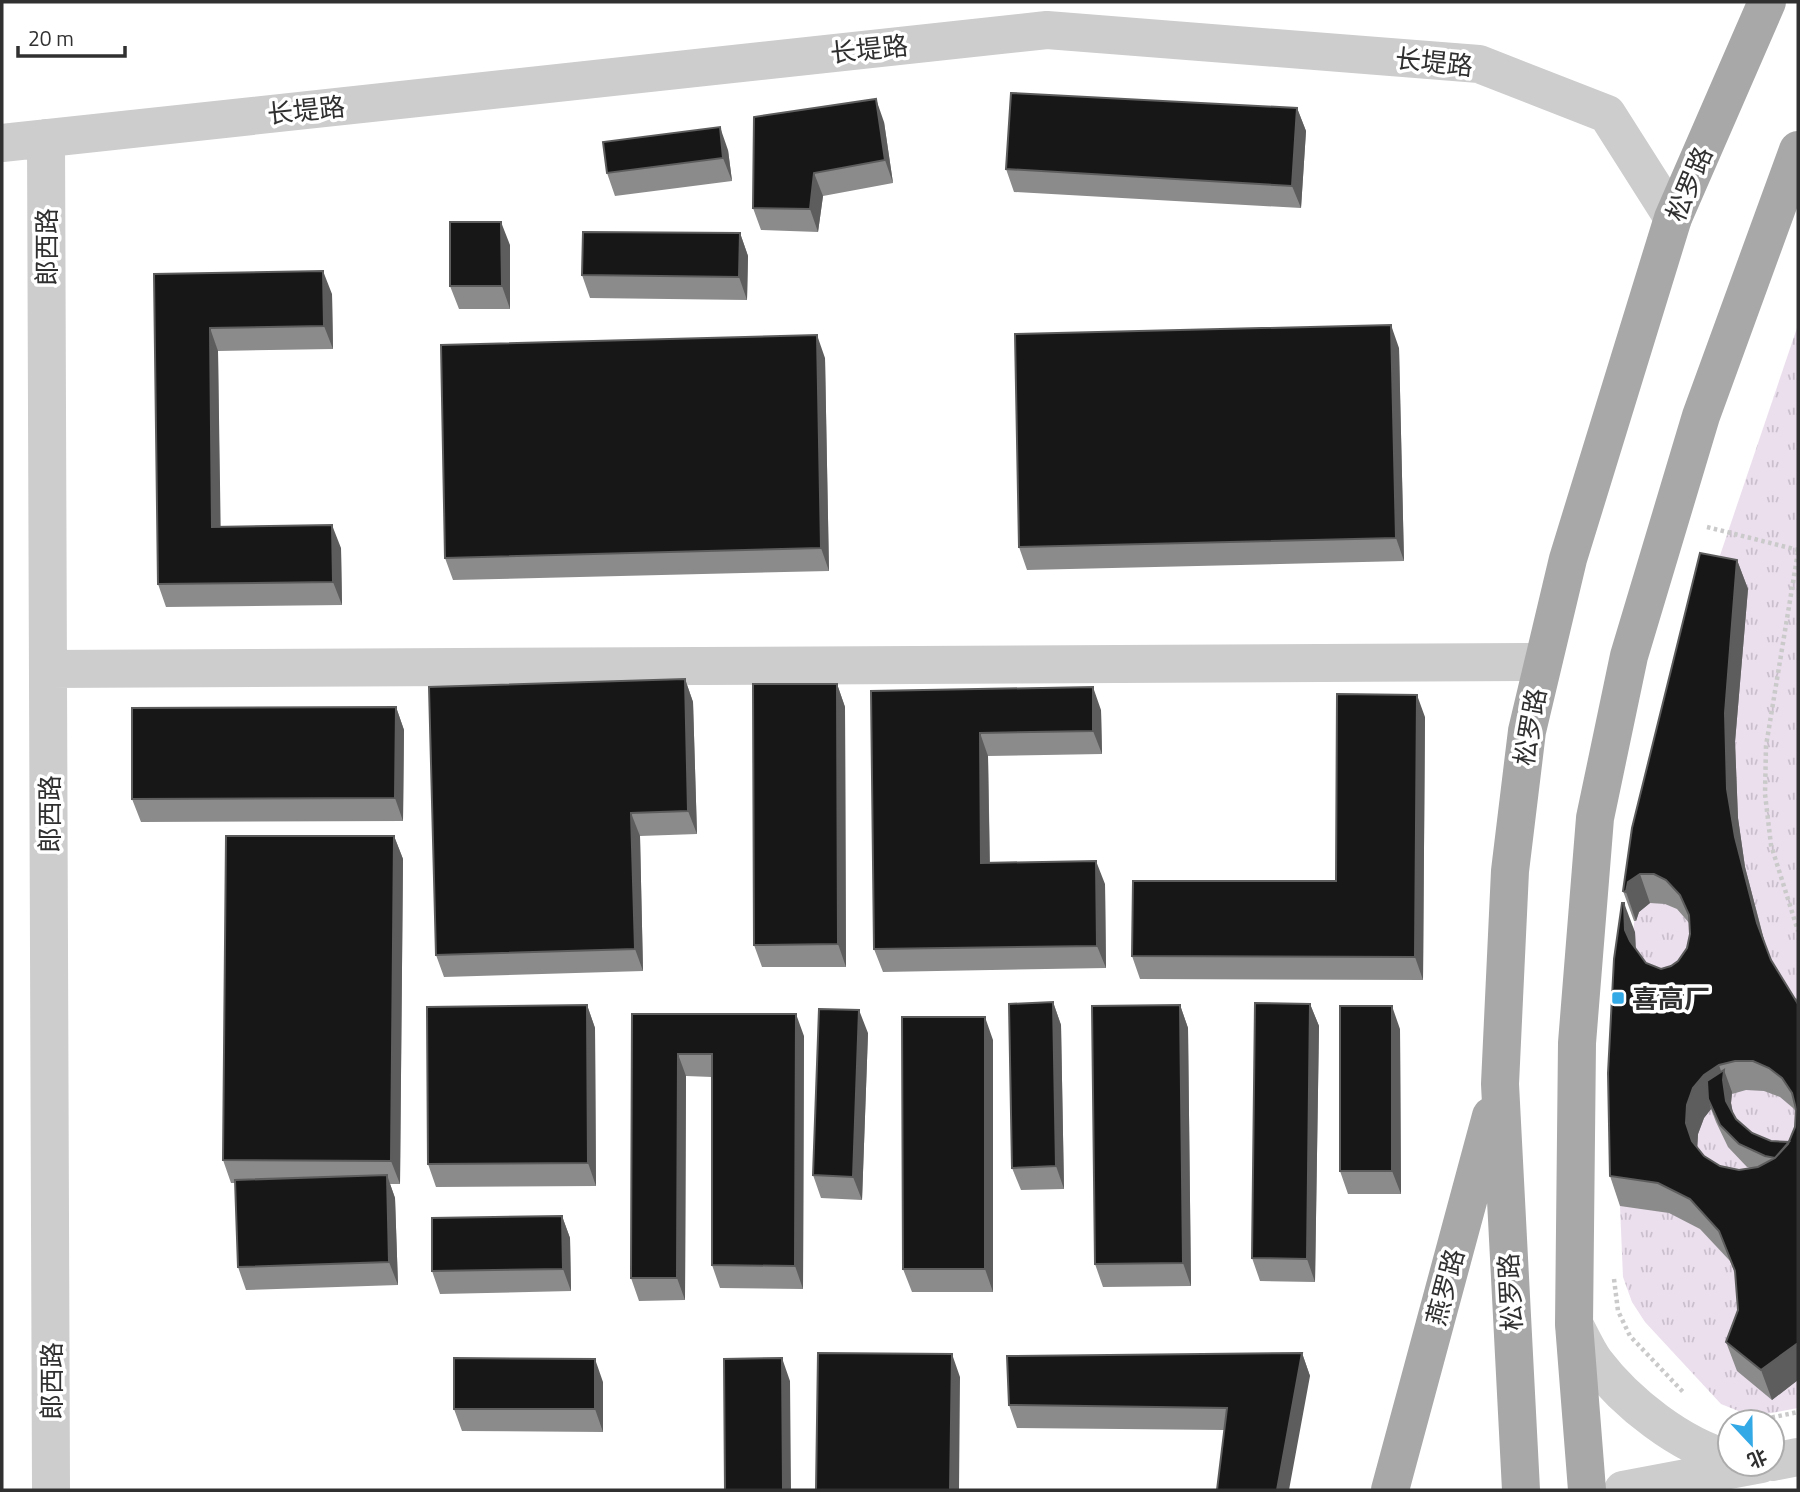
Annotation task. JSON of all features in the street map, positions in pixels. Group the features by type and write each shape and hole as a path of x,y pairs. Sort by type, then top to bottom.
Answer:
{"main road":[{"name":"松罗路","path":"1521,1490 1500,1084 1510,871 1527,731 1567,559 1674,218 1767,2"},
{"path":"1587,1490 1574,1324 1577,1043 1595,818 1629,656 1700,416 1798,150"},
{"name":"燕罗路","path":"1390,1490 1500,1084"}],"street":[{"name":"长堤路","path":"2,143 1047,30 1479,64 1607,114 1674,218"},
{"name":"郎西路","path":"46,138 51,1490"},
{"path":"48,669 1543,662"},
{"path":"1574,1324 1595,1362 1635,1405 1689,1443 1716,1454"},
{"path":"1623,1490 1716,1472"}],"path":[{"path":"1705,540 1707,527 1798,551 1766,746 1765,793 1771,845 1798,931"},
{"path":"1614,1265 1618,1311 1630,1336 1689,1398"}],"green space":[{"path":"1798,325 1798,1408 1786,1410 1786,1408 1731,1408 1721,1404 1645,1322 1632,1302 1623,1277 1620,1206 1625,989 1643,858 1711,582"}],"building":[{"path":"1011,93 1297,108 1292,186 1006,169"},
{"path":"876,99 885,160 814,173 810,209 753,208 754,117"},
{"path":"720,127 723,158 607,173 603,142"},
{"path":"450,222 501,222 502,286 450,286"},
{"path":"583,232 740,233 739,277 582,275"},
{"path":"323,271 324,326 210,328 212,527 332,525 333,582 158,584 154,274"},
{"path":"1391,325 1396,538 1019,547 1015,334"},
{"path":"817,335 821,548 445,558 441,345"},
{"path":"1700,553 1737,560 1725,713 1727,789 1735,837 1757,923 1771,960 1798,1004 1798,1343 1761,1370 1726,1342 1738,1310 1735,1271 1719,1231 1690,1199 1658,1183 1610,1176 1608,1073 1614,959 1622,903 1625,930 1646,963 1661,969 1671,966 1687,948 1690,934 1689,915 1680,895 1666,880 1654,874 1640,874 1628,882 1626,892 1623,891 1632,828","holes":["1735,1061 1753,1061 1782,1078 1792,1093 1796,1109 1795,1127 1788,1144 1775,1158 1758,1167 1739,1170 1720,1166 1704,1156 1692,1141 1686,1123 1687,1105 1693,1088 1704,1075 1719,1065"]},
{"path":"685,679 688,811 631,813 635,949 436,955 429,687"},
{"path":"753,684 837,684 838,944 754,945"},
{"path":"1093,687 1093,731 980,733 981,863 1096,861 1097,946 874,949 871,691"},
{"path":"1337,694 1417,695 1415,957 1132,956 1133,881 1336,881"},
{"path":"396,707 395,798 132,799 132,708"},
{"path":"226,836 394,836 391,1161 223,1160"},
{"path":"1053,1002 1056,1166 1012,1168 1009,1004"},
{"path":"1255,1003 1310,1004 1307,1259 1252,1258"},
{"path":"587,1005 588,1163 428,1164 427,1007"},
{"path":"1180,1005 1183,1263 1095,1264 1092,1006"},
{"path":"1340,1006 1392,1006 1392,1171 1340,1171"},
{"path":"819,1009 859,1010 853,1177 813,1175"},
{"path":"632,1014 796,1014 795,1266 712,1265 712,1054 678,1054 677,1278 631,1278"},
{"path":"902,1017 985,1017 985,1269 903,1269"},
{"path":"1724,1070 1726,1101 1736,1119 1752,1133 1771,1141 1789,1142 1775,1158 1739,1144 1720,1125 1708,1099 1707,1081"},
{"path":"387,1175 389,1262 238,1267 235,1180"},
{"path":"562,1216 563,1269 432,1271 432,1218"},
{"path":"818,1353 952,1354 950,1490 816,1490"},
{"path":"1302,1353 1277,1490 1217,1490 1227,1408 1009,1405 1007,1356"},
{"path":"454,1358 595,1359 595,1409 454,1409"},
{"path":"782,1358 783,1490 725,1490 724,1359"}],"place":[{"name":"喜高厂","path":"1618,998"}]}
